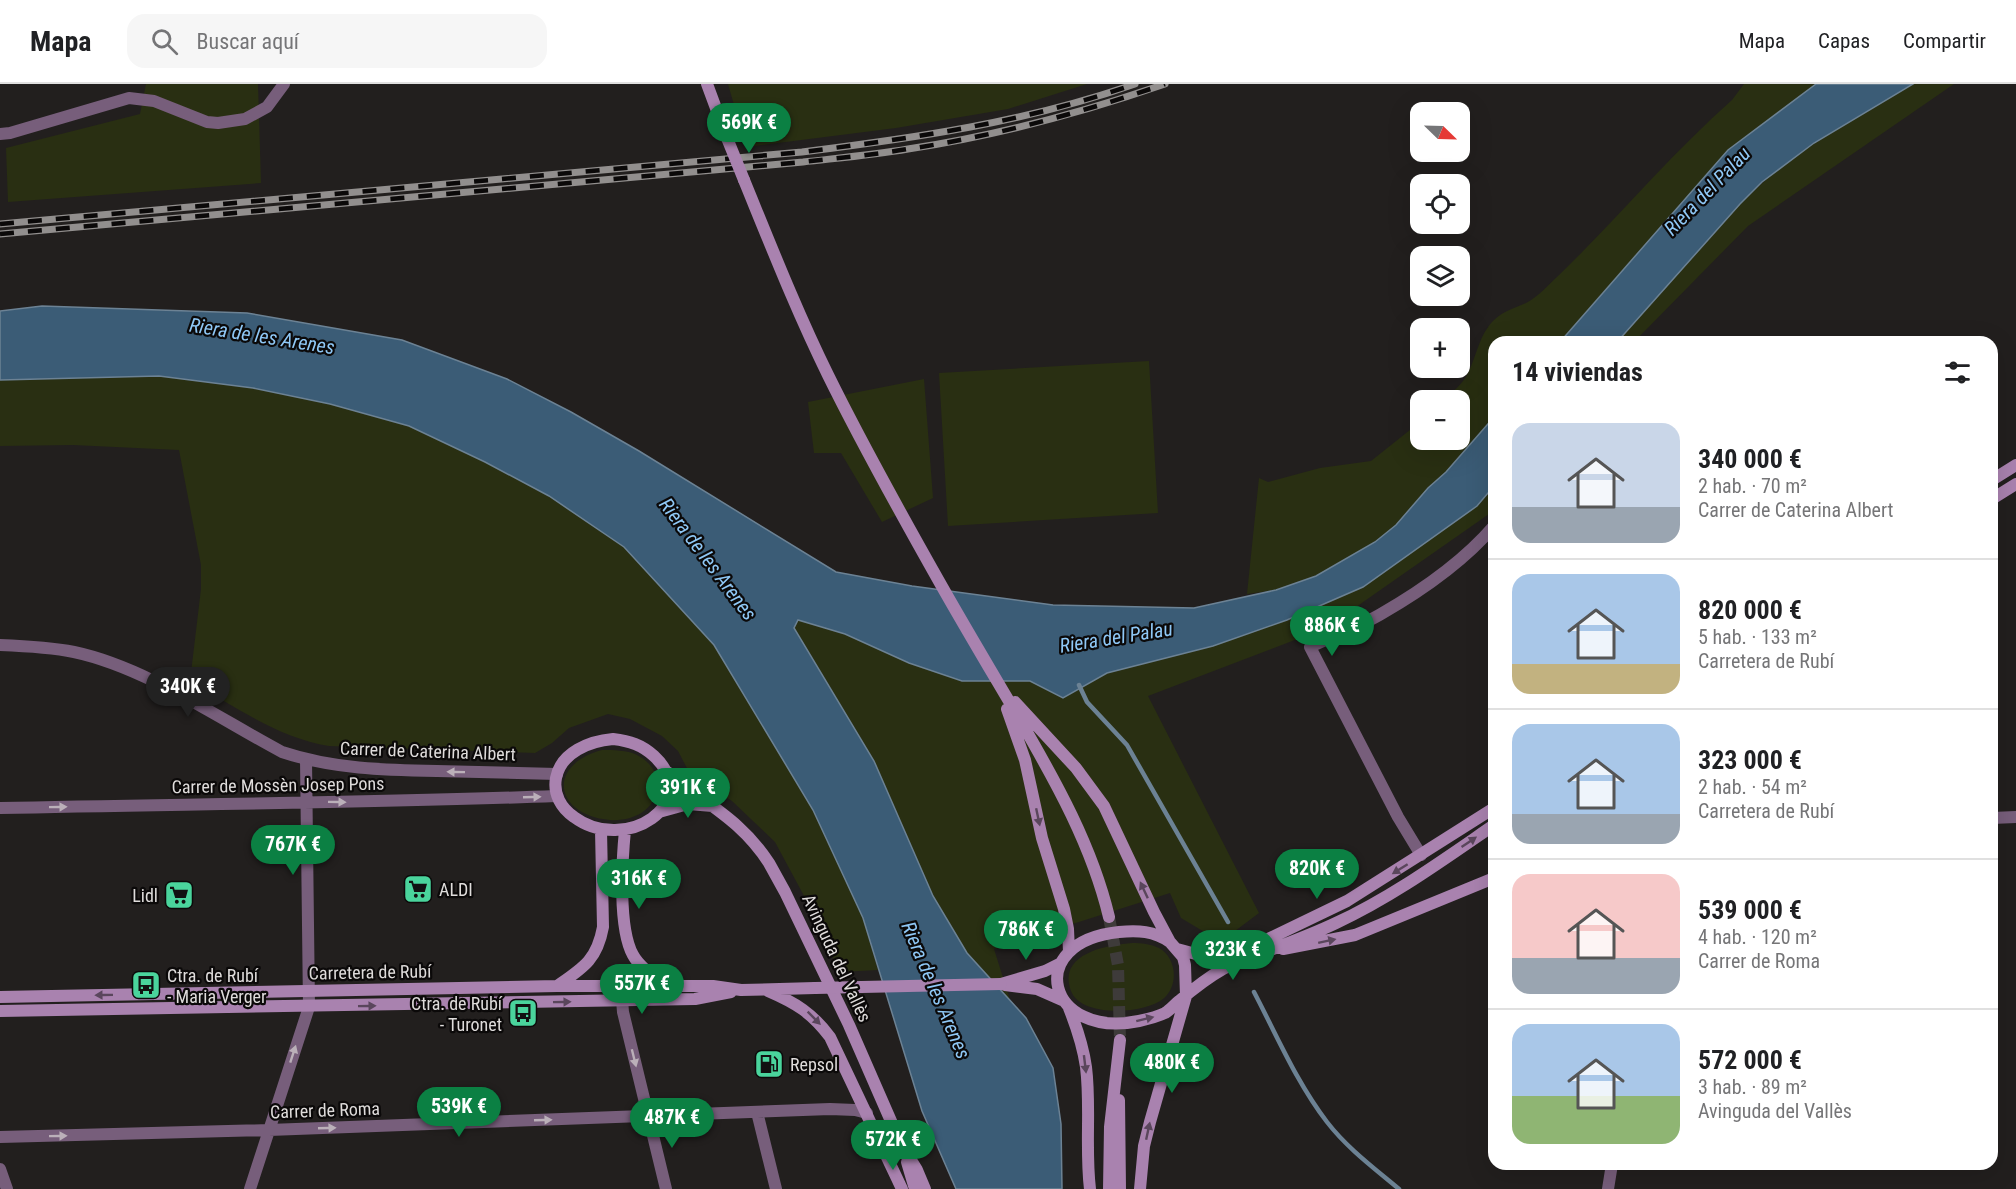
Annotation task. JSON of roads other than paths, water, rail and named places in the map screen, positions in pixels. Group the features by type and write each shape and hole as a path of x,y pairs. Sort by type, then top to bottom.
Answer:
{"main road":[{"path":"707,84 785,281 827,374 890,495 1038,751 1081,835 1109,917"},
{"path":"1998,476 2016,465"},
{"path":"1998,495 2016,484"},
{"path":"1000,685 1076,768 1104,806 1174,946 1182,957 1187,980 1144,1146 1140,1189"},
{"path":"1000,685 1025,760 1042,838 1064,909 1069,951"},
{"path":"613,739 627,741 644,747 665,770 669,779 669,794 666,803 645,823 625,830 601,830 582,823 569,814 556,796 556,774 572,754 585,745 613,739"},
{"name":"Avinguda del Vallès","path":"665,770 737,824 769,863 844,1015 901,1144 915,1189"},
{"path":"659,812 688,804 714,806"},
{"path":"1090,1189 1087,1160 1086,1067 1080,1037 1058,982 1061,963 1069,951 1085,940 1130,931 1155,934 1174,946 1207,957 1219,956 1266,940 1347,901 1488,812"},
{"path":"1474,822 1488,816"},
{"path":"1001,984 1037,989 1066,1004 1085,1018 1122,1023 1137,1022 1165,1013 1224,969 1336,923 1367,907 1410,882 1488,829"},
{"path":"557,986 591,960 601,938 603,927 601,830"},
{"path":"625,830 623,855 627,939 633,955 667,986"},
{"path":"1269,951 1296,948 1355,935 1488,880"},
{"path":"1001,984 1045,971 1061,963"},
{"name":"Carretera de Rubí","path":"0,997 557,986 713,986 764,990 1001,984"},
{"path":"622,1000 634,994 687,986"},
{"name":"Carretera de Rubí","path":"0,1011 694,999 741,990"},
{"path":"764,990 805,1009 830,1037 902,1189"},
{"path":"1109,1189 1110,1127 1120,1040"},
{"path":"1118,1069 1120,1189"},
{"name":"Avinguda del Vallès","path":"901,1144 917,1170 925,1189"}],"street":[{"path":"0,134 129,98 154,101 207,122 218,123 245,119 267,107 284,84"},
{"path":"1420,855 1310,647 1380,615 1419,590 1455,563 1488,532"},
{"name":"Carrer de Caterina Albert","path":"0,645 45,647 76,652 117,666 152,681 282,752 306,760 376,770 556,774"},
{"path":"250,1189 309,1007 306,760"},
{"name":"Carrer de Mossèn Josep Pons","path":"0,808 306,802 368,803 556,796"},
{"path":"1998,818 2016,818"},
{"path":"622,1000 666,1189"},
{"name":"Carrer de Roma","path":"0,1137 269,1130 830,1109 867,1113"},
{"path":"757,1112 776,1189"},
{"path":"0,1169 7,1189"},
{"path":"1608,1189 1611,1170"}],"water":[{"name":"Riera del Palau","path":"1816,84 1913,84 1814,143 1762,182 1622,336 1565,336 1728,150"},
{"path":"42,306 247,313 402,340 507,379 571,412 836,572 912,586 1053,605 1194,608 1276,590 1316,576 1375,542 1396,525 1465,450 1470,450 1470,444 1488,424 1488,493 1477,506 1363,587 1287,620 1213,646 1107,673 1063,698 1030,681 962,681 909,663 845,634 798,620 794,628 874,761 933,896 967,953 1026,1018 1053,1068 1061,1124 1062,1189 956,1189 922,1111 863,918 813,810 714,645 624,547 549,496 485,462 409,426 330,404 253,388 159,376 0,380 0,311"}],"waterway":[{"path":"1079,685 1087,702 1127,745 1228,922"},
{"path":"1254,992 1297,1075 1327,1122 1352,1149 1399,1189"}],"tunnel":[{"path":"1109,917 1118,965 1120,1040"}],"railway":[{"path":"0,224 802,152 887,141 1012,119 1135,84"},
{"path":"0,234 869,155 941,144 1005,130 1102,105 1165,84"}],"place":[{"name":"ALDI","path":"418,889"},
{"name":"Lidl","path":"179,895"},
{"name":"Ctra. de Rubí - Maria Verger","path":"146,985"},
{"name":"Ctra. de Rubí - Turonet","path":"523,1013"},
{"name":"Repsol","path":"769,1064"}],"water label":[{"name":"Riera de les Arenes","path":"262,336"},
{"name":"Riera de les Arenes","path":"708,559"},
{"name":"Riera de les Arenes","path":"936,990"}]}
